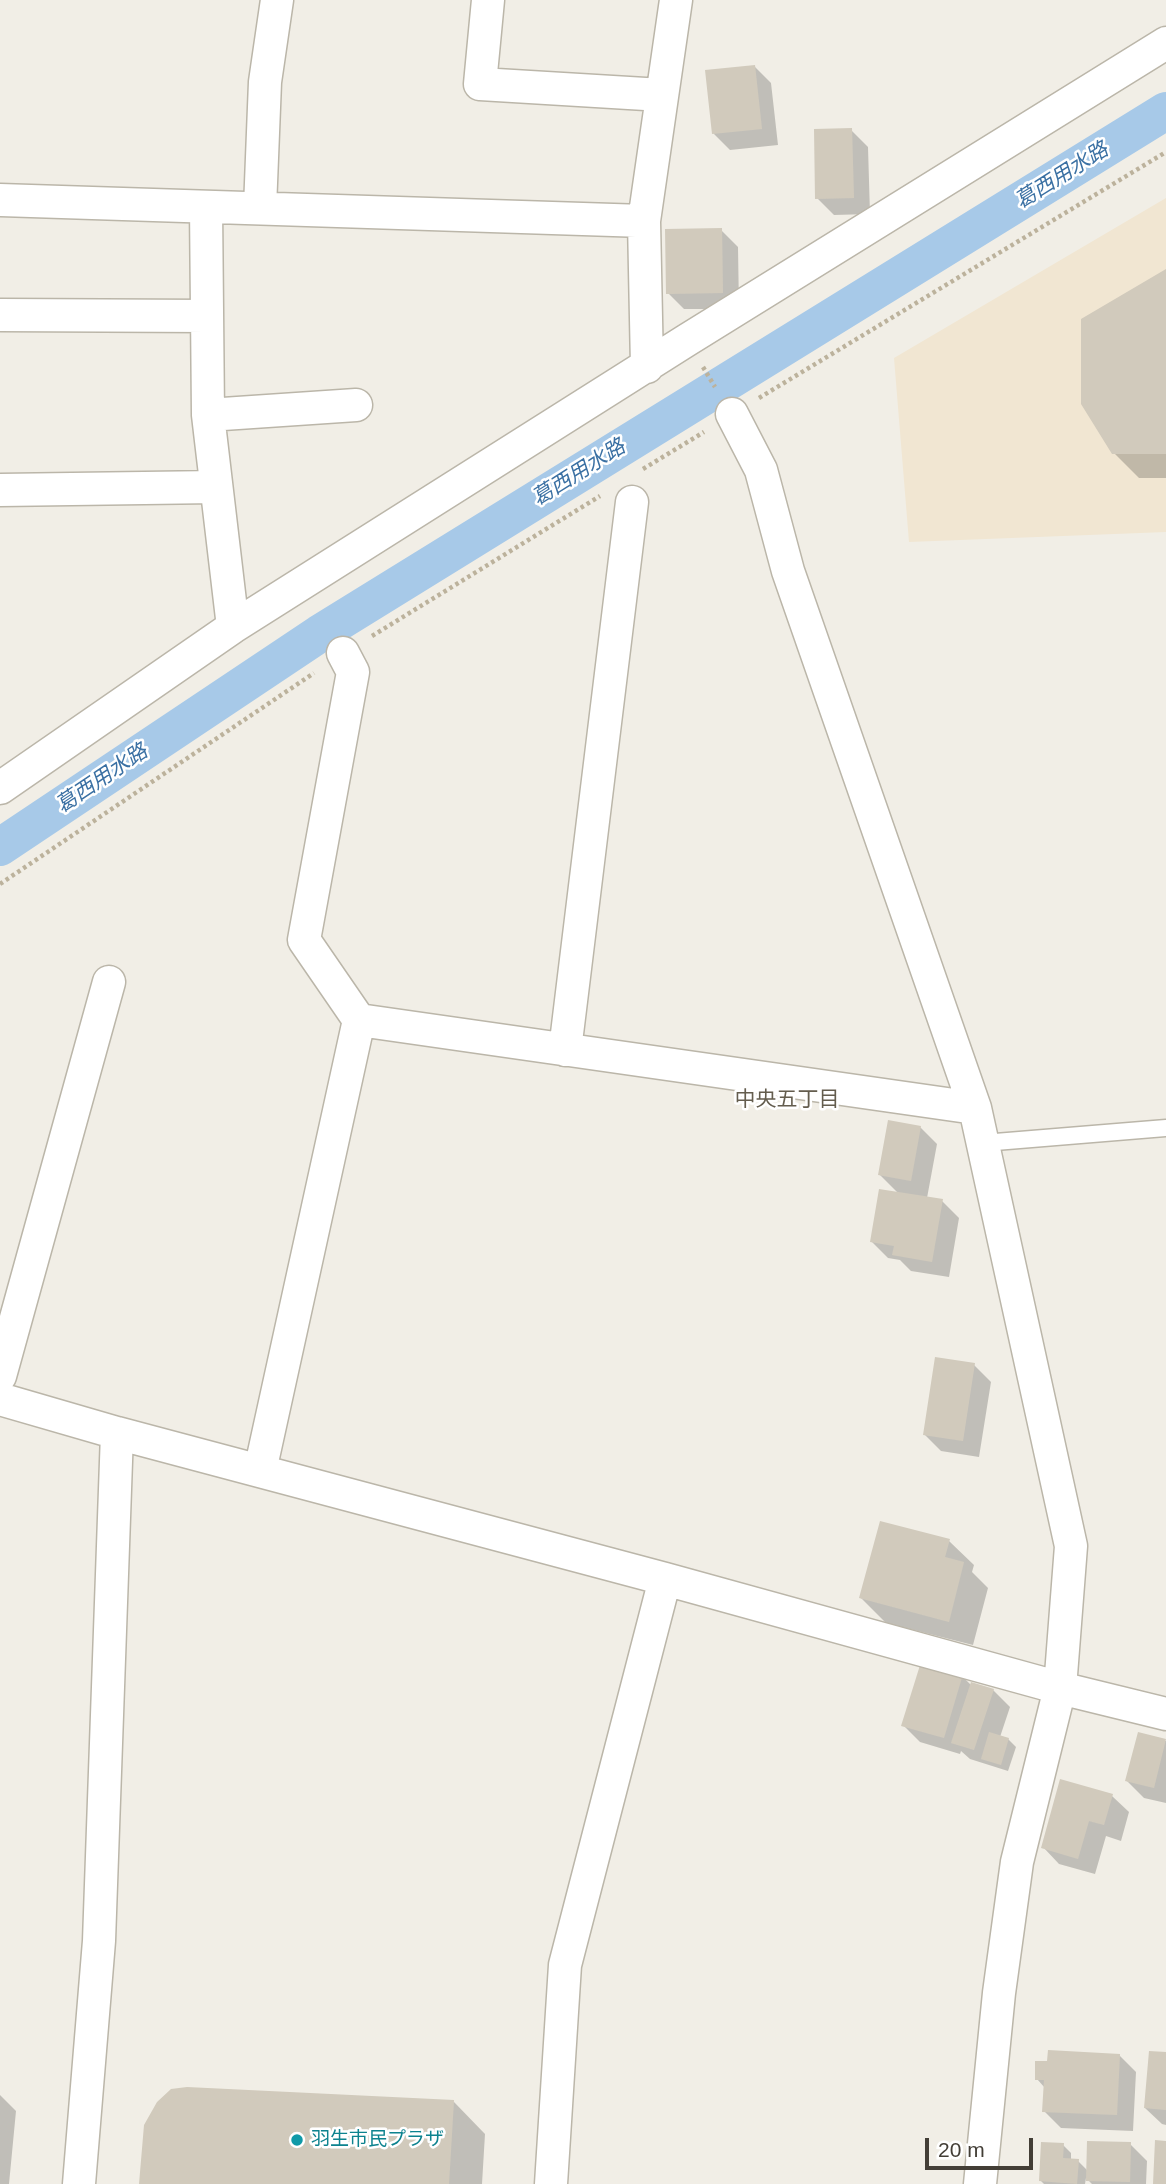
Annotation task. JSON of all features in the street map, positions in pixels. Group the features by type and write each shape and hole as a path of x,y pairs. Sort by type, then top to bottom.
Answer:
{"street":[{"path":"260,208 265,82 276,0"},
{"path":"488,0 480,83 662,94"},
{"path":"647,367 644,221 676,0"},
{"path":"0,788 233,627 1166,43"},
{"path":"0,200 644,221"},
{"path":"206,206 208,415 233,627"},
{"path":"0,315 207,316"},
{"path":"208,415 356,405"},
{"path":"732,414 761,470 788,571 975,1108 1070,1546 1060,1688 1017,1862 999,1993 980,2184"},
{"path":"0,490 216,488"},
{"path":"565,1050 632,502"},
{"path":"260,1471 359,1020 304,940 353,672 344,653"},
{"path":"0,1376 109,982"},
{"path":"359,1020 975,1108"},
{"path":"0,1399 1060,1688 1166,1714"},
{"path":"79,2184 99,1941 117,1433"},
{"path":"551,2184 565,1965 666,1579"}],"lane":[{"path":"983,1143 1166,1128"}],"path":[{"path":"732,414 1166,152"}],"shaded area":[{"path":"1166,198 1166,532 909,542 894,358"}],"building":[{"path":"755,65 762,129 712,134 705,70"},
{"path":"852,128 854,198 815,199 814,129"},
{"path":"722,228 723,293 666,294 665,229"},
{"path":"1166,269 1166,454 1112,454 1081,404 1081,319"},
{"path":"888,1120 921,1126 911,1181 878,1175"},
{"path":"879,1189 943,1199 932,1262 892,1255 894,1246 870,1242"},
{"path":"935,1357 975,1363 963,1441 923,1435"},
{"path":"880,1521 950,1539 945,1557 964,1562 949,1622 859,1598"},
{"path":"921,1662 963,1674 944,1738 901,1726"},
{"path":"971,1682 994,1689 974,1750 951,1743"},
{"path":"989,1732 1009,1738 1001,1765 981,1759"},
{"path":"1138,1732 1166,1739 1154,1788 1125,1781"},
{"path":"1060,1779 1113,1794 1104,1825 1089,1821 1078,1859 1041,1848"},
{"path":"1048,2050 1120,2054 1117,2115 1042,2112 1044,2080 1035,2080 1035,2061 1047,2061"},
{"path":"1149,2051 1166,2052 1166,2110 1144,2108"},
{"name":"羽生市民プラザ","path":"187,2087 454,2100 449,2184 139,2184 144,2125 157,2102 171,2089"},
{"path":"1155,2140 1166,2141 1166,2184 1153,2184"},
{"path":"1087,2141 1131,2142 1130,2182 1086,2181"},
{"path":"1041,2142 1064,2143 1063,2158 1079,2159 1077,2184 1039,2181"}],"waterway":[{"name":"葛西用水路","path":"0,847 319,634 1166,111"}],"place":[{"name":"羽生市民プラザ","path":"297,2140"}],"district":[{"name":"中央五丁目","path":"787,1100"}]}
